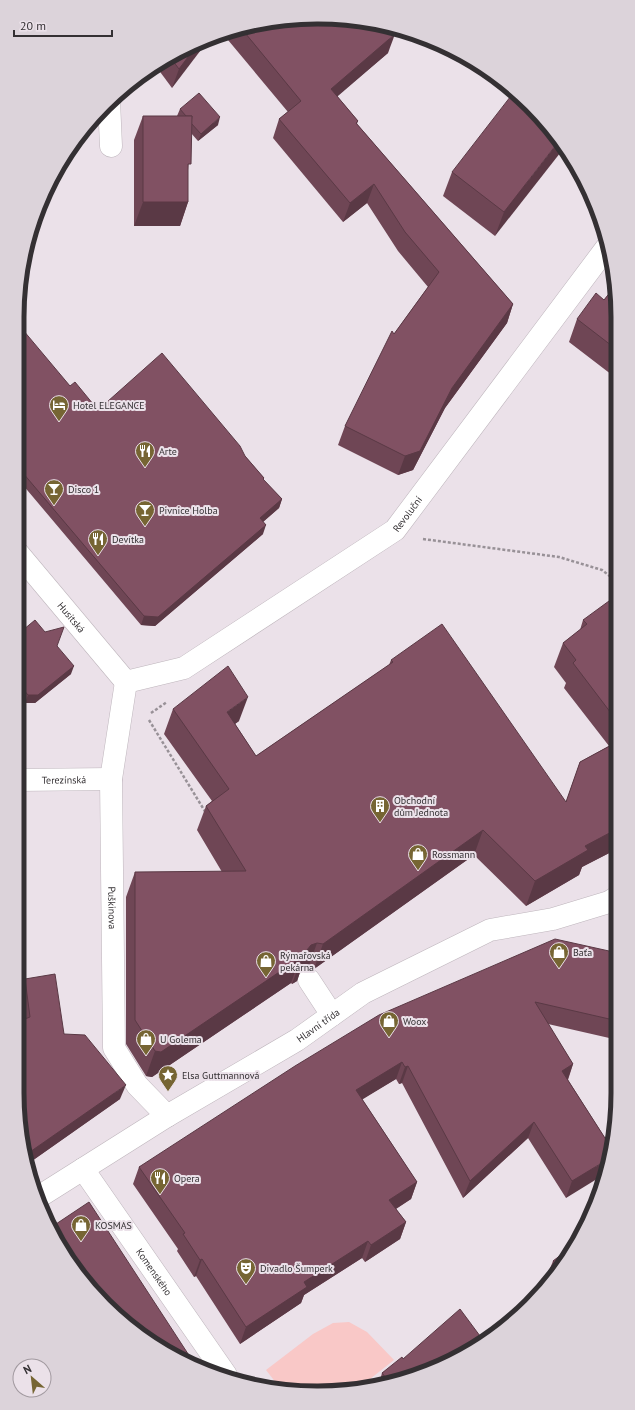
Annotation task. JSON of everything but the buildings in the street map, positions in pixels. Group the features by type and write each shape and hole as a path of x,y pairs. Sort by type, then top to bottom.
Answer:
{"street":[{"path":"109,111 111,146"},
{"name":"Revoluční","path":"126,682 184,668 395,530 603,252"},
{"name":"Husitská","path":"24,560 126,682"},
{"name":"Puškinova","path":"126,682 111,779 114,1048 137,1085 167,1116"},
{"name":"Terezínská","path":"24,780 111,779"},
{"name":"Hlavní třída","path":"43,1195 167,1116 298,1040 363,993 490,930 553,919 611,905"},
{"path":"309,980 332,1015"},
{"name":"Komenského","path":"83,1169 222,1370"}],"path":[{"path":"421,539 559,557 602,570 611,577"},
{"path":"126,682 210,820"}],"shaded area":[{"path":"349,1322 367,1332 394,1360 370,1379 371,1381 318,1386 276,1382 266,1370 313,1334 333,1323"}],"place":[{"name":"Hotel ELEGANCE","path":"59,422"},
{"name":"Arte","path":"145,468"},
{"name":"Disco 1","path":"54,506"},
{"name":"Pivnice Holba","path":"145,527"},
{"name":"Devítka","path":"98,556"},
{"name":"Obchodní dům Jednota","path":"380,823"},
{"name":"Rossmann","path":"418,871"},
{"name":"Baťa","path":"559,969"},
{"name":"Rýmařovská pekárna","path":"266,978"},
{"name":"Woox","path":"389,1038"},
{"name":"U Golema","path":"146,1056"},
{"name":"Elsa Guttmannová","path":"168,1092"},
{"name":"Opera","path":"160,1195"},
{"name":"KOSMAS","path":"81,1242"},
{"name":"Divadlo Šumperk","path":"246,1285"}]}
